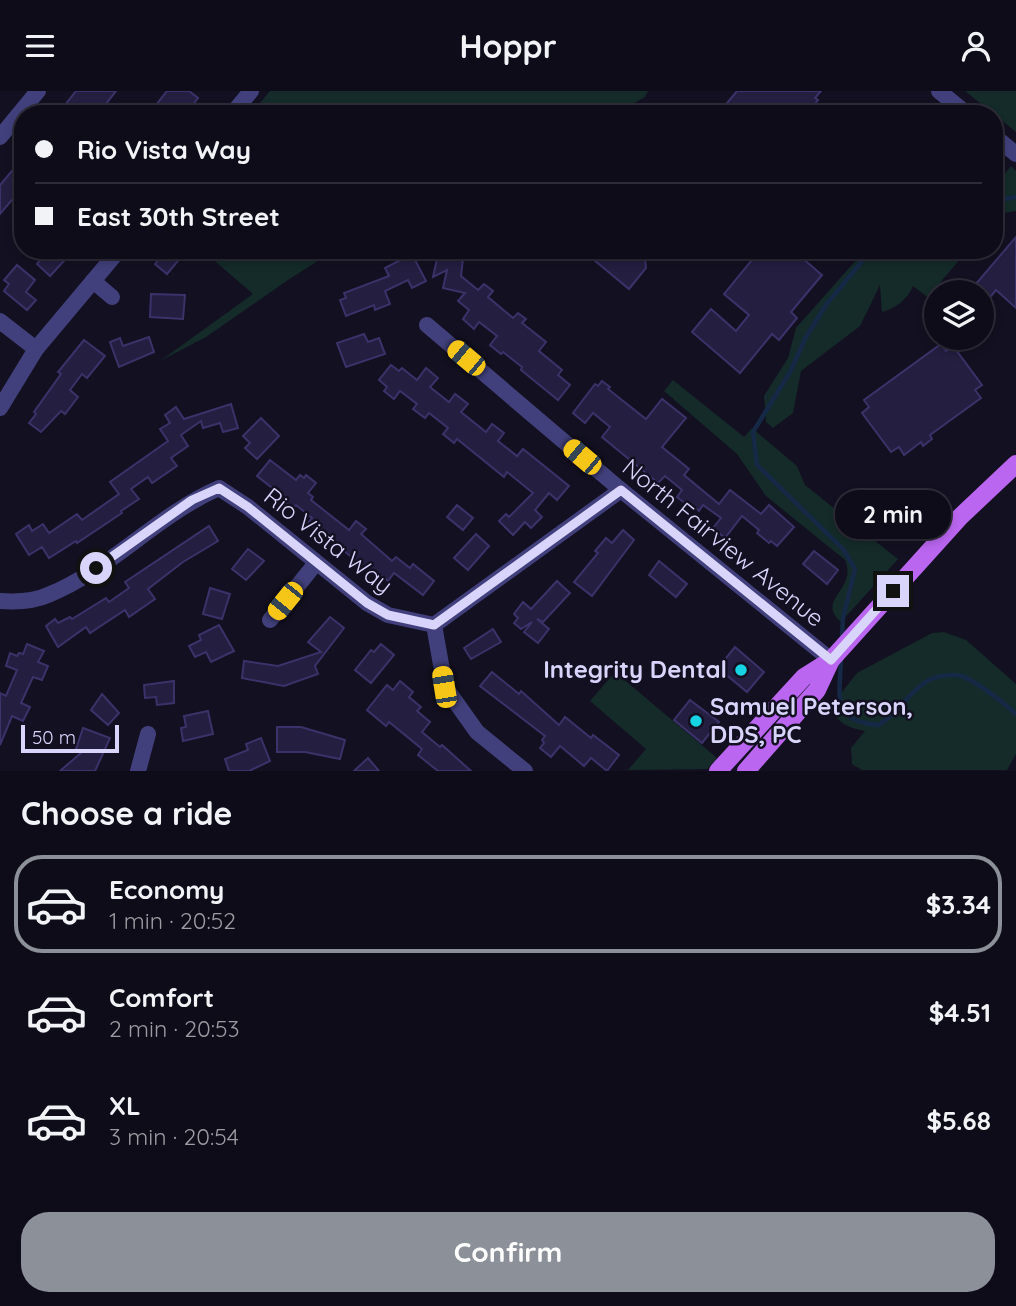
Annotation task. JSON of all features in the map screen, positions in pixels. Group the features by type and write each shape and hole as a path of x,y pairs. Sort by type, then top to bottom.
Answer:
{"main road":[{"path":"718,771 804,677 831,660 960,517 1016,464"},
{"path":"746,771 817,690 831,660"}],"street":[{"path":"26,105 38,91"},
{"path":"239,105 251,91"},
{"path":"939,91 956,105"},
{"path":"0,137 14,120"},
{"path":"0,408 36,349 111,259"},
{"path":"93,281 112,297"},
{"path":"0,321 36,349"},
{"name":"North Fairview Avenue","path":"427,325 621,490 831,660"},
{"name":"Rio Vista Way","path":"0,601 11,602 47,596 83,577 192,500 219,488 248,507 378,609 388,615 434,625"},
{"path":"525,771 477,732 444,687 434,625 621,490"},
{"path":"270,620 316,563"},
{"path":"138,771 148,734"}],"green space":[{"path":"270,91 648,91 645,97 631,105 258,105"},
{"path":"965,91 1016,91 1016,132 1003,122 1003,105 982,105"},
{"path":"1011,166 1016,171 1016,211 1003,214 1003,176"},
{"path":"212,259 321,259 206,337 160,361 253,294"},
{"path":"857,259 960,259 942,280 924,280 924,294 913,286 901,303 882,312 880,285 860,326 801,371 793,413 773,428 766,422 764,396 788,358 796,328"},
{"path":"673,380 744,437 752,428 797,466 805,485 898,559 841,622 832,607 846,579 845,560 766,496 737,454 664,391"},
{"path":"944,632 966,640 1016,684 1016,754 1007,770 862,770 852,764 851,748 865,731 844,724 830,707 857,673 932,633"},
{"path":"615,672 717,758 707,769 628,770 646,749 590,701"}],"building":[{"path":"76,91 116,91 105,105 65,105"},
{"path":"167,91 189,91 198,98 193,105 156,105"},
{"path":"737,91 821,91 815,98 818,100 814,105 725,105"},
{"path":"14,169 14,198 0,214 0,185"},
{"path":"1016,237 1016,308 996,290 994,292 994,280 979,280 997,259 1003,259 1003,252"},
{"path":"41,259 66,259 50,276 37,264"},
{"path":"159,259 180,259 167,274 155,264"},
{"path":"402,259 415,259 426,281 412,288 408,280 385,291 390,304 375,310 374,305 346,316 340,300 346,298 344,293 389,276 385,268"},
{"path":"437,259 463,259 461,276 478,290 484,284 493,291 488,297 513,318 518,313 526,319 522,323 546,342 539,351 562,370 558,375 570,385 558,400 521,370 522,367 490,345 497,336 479,322 474,329 463,319 469,310 458,301 465,293 443,288 447,270 433,277"},
{"path":"593,259 645,259 646,268 629,289"},
{"path":"753,259 803,259 822,275 791,312 797,318 779,340 772,334 740,373 692,332 711,309 736,331 749,315 724,294"},
{"path":"17,265 35,280 26,292 36,300 27,310 4,291 9,284 4,280"},
{"path":"151,294 185,295 183,319 150,317"},
{"path":"364,334 368,342 379,338 385,354 346,367 337,343"},
{"path":"149,337 154,352 119,367 110,342 120,338 123,346"},
{"path":"84,340 105,356 87,378 82,374 70,390 78,397 65,414 61,411 41,432 29,423 36,414 34,412 61,374 58,372"},
{"path":"933,350 956,350 982,385 975,390 981,398 930,435 932,439 923,446 921,442 904,455 899,447 891,452 862,413 869,407 864,400"},
{"path":"391,365 399,371 402,368 417,380 426,368 438,378 430,387 449,402 455,394 468,404 461,412 486,432 492,424 504,433 498,441 517,456 523,449 569,486 557,500 549,493 535,510 542,517 531,528 525,522 513,535 499,521 506,514 509,517 533,493 507,472 504,477 457,439 454,443 443,434 448,428 429,413 425,418 413,409 417,404 400,391 394,399 384,391 387,387 379,380"},
{"path":"602,381 610,387 608,389 646,419 662,399 686,418 662,447 689,469 684,475 719,504 730,490 761,514 769,505 794,527 777,546 757,533 759,530 742,516 725,538 713,528 721,518 703,505 699,511 693,506 691,508 677,497 682,490 665,476 658,483 602,437 610,427 593,413 585,423 573,413 595,384 598,386"},
{"path":"231,404 238,428 223,432 220,423 203,428 201,421 181,435 188,446 171,458 177,466 152,483 148,477 131,489 139,499 121,511 122,513 49,558 42,547 29,555 16,534 29,525 32,531 43,524 49,533 77,514 82,520 119,494 110,482 168,441 160,429 170,423 165,415 176,407 184,419"},
{"path":"261,418 279,436 257,459 245,448 250,443 243,436"},
{"path":"270,460 296,480 300,475 304,478 306,475 316,483 308,493 313,497 311,500 349,530 356,521 366,529 361,534 392,561 396,557 410,568 413,564 434,581 423,595 394,573 388,581 382,576 380,579 308,523 312,518 296,505 293,508 279,498 281,495 257,476"},
{"path":"457,505 473,518 463,530 447,517"},
{"path":"209,526 218,541 183,562 148,589 155,599 129,617 125,610 90,633 86,627 58,647 46,626 55,619 58,623 70,617 72,619 106,598 109,602 129,588 125,582"},
{"path":"623,530 634,540 592,596 574,582 598,553 595,551 606,538 612,543"},
{"path":"476,534 489,546 468,570 454,558"},
{"path":"248,549 264,561 246,580 232,569"},
{"path":"814,551 838,570 827,584 803,564"},
{"path":"659,561 687,584 676,597 649,575"},
{"path":"557,581 570,593 543,622 537,619 549,629 538,643 524,632 532,622 521,629 514,623 518,618 514,614 523,602 531,609"},
{"path":"210,588 230,594 222,619 203,614"},
{"path":"330,617 344,628 315,666 318,674 284,686 242,678 244,661 278,666 321,652 308,642"},
{"path":"219,625 234,651 211,662 206,652 195,657 189,646 201,640 199,635"},
{"path":"493,629 501,642 471,659 464,648"},
{"path":"27,644 44,651 38,662 48,666 42,680 33,677 21,703 30,707 23,721 12,716 0,745 0,693 6,696 17,670 6,666 10,653 17,656 19,653 23,654"},
{"path":"381,644 394,655 371,683 355,670 371,650 374,652"},
{"name":"Integrity Dental","path":"735,647 764,672 747,692 718,668"},
{"path":"492,672 519,694 521,691 559,725 565,717 591,738 593,735 619,755 607,771 591,758 584,766 560,746 551,757 540,748 545,736 480,686"},
{"path":"174,681 174,703 157,705 156,697 145,698 144,685"},
{"path":"400,681 413,692 409,697 421,707 417,711 430,722 422,732 440,747 442,745 471,771 438,771 418,755 422,749 389,722 386,726 367,710 387,685 393,690"},
{"path":"102,694 119,713 108,725 91,710"},
{"name":"Samuel Peterson, DDS, PC","path":"690,700 719,722 702,743 674,720"},
{"path":"208,711 213,734 183,741 181,728 186,727 184,716"},
{"path":"277,727 301,727 345,740 340,759 305,752 277,752"},
{"path":"83,728 110,738 95,771 60,771 82,752 76,749"},
{"path":"261,738 270,761 249,771 229,771 225,759 248,750 246,744"},
{"path":"368,758 379,771 354,771"}],"waterway":[{"path":"1003,199 1016,197"},
{"path":"842,638 843,618 855,569 843,549 757,465 753,432 790,372 806,337 826,305 864,259"},
{"path":"841,658 841,705 852,718 863,723 879,725 924,683 936,677 952,675 974,682 1016,714"}],"place":[{"name":"Integrity Dental","path":"741,670"},
{"name":"Samuel Peterson, DDS, PC","path":"696,721"}],"route":[{"path":"96,568 192,500 219,488 248,507 367,603 388,615 434,625 621,490 831,660 893,591"}]}
